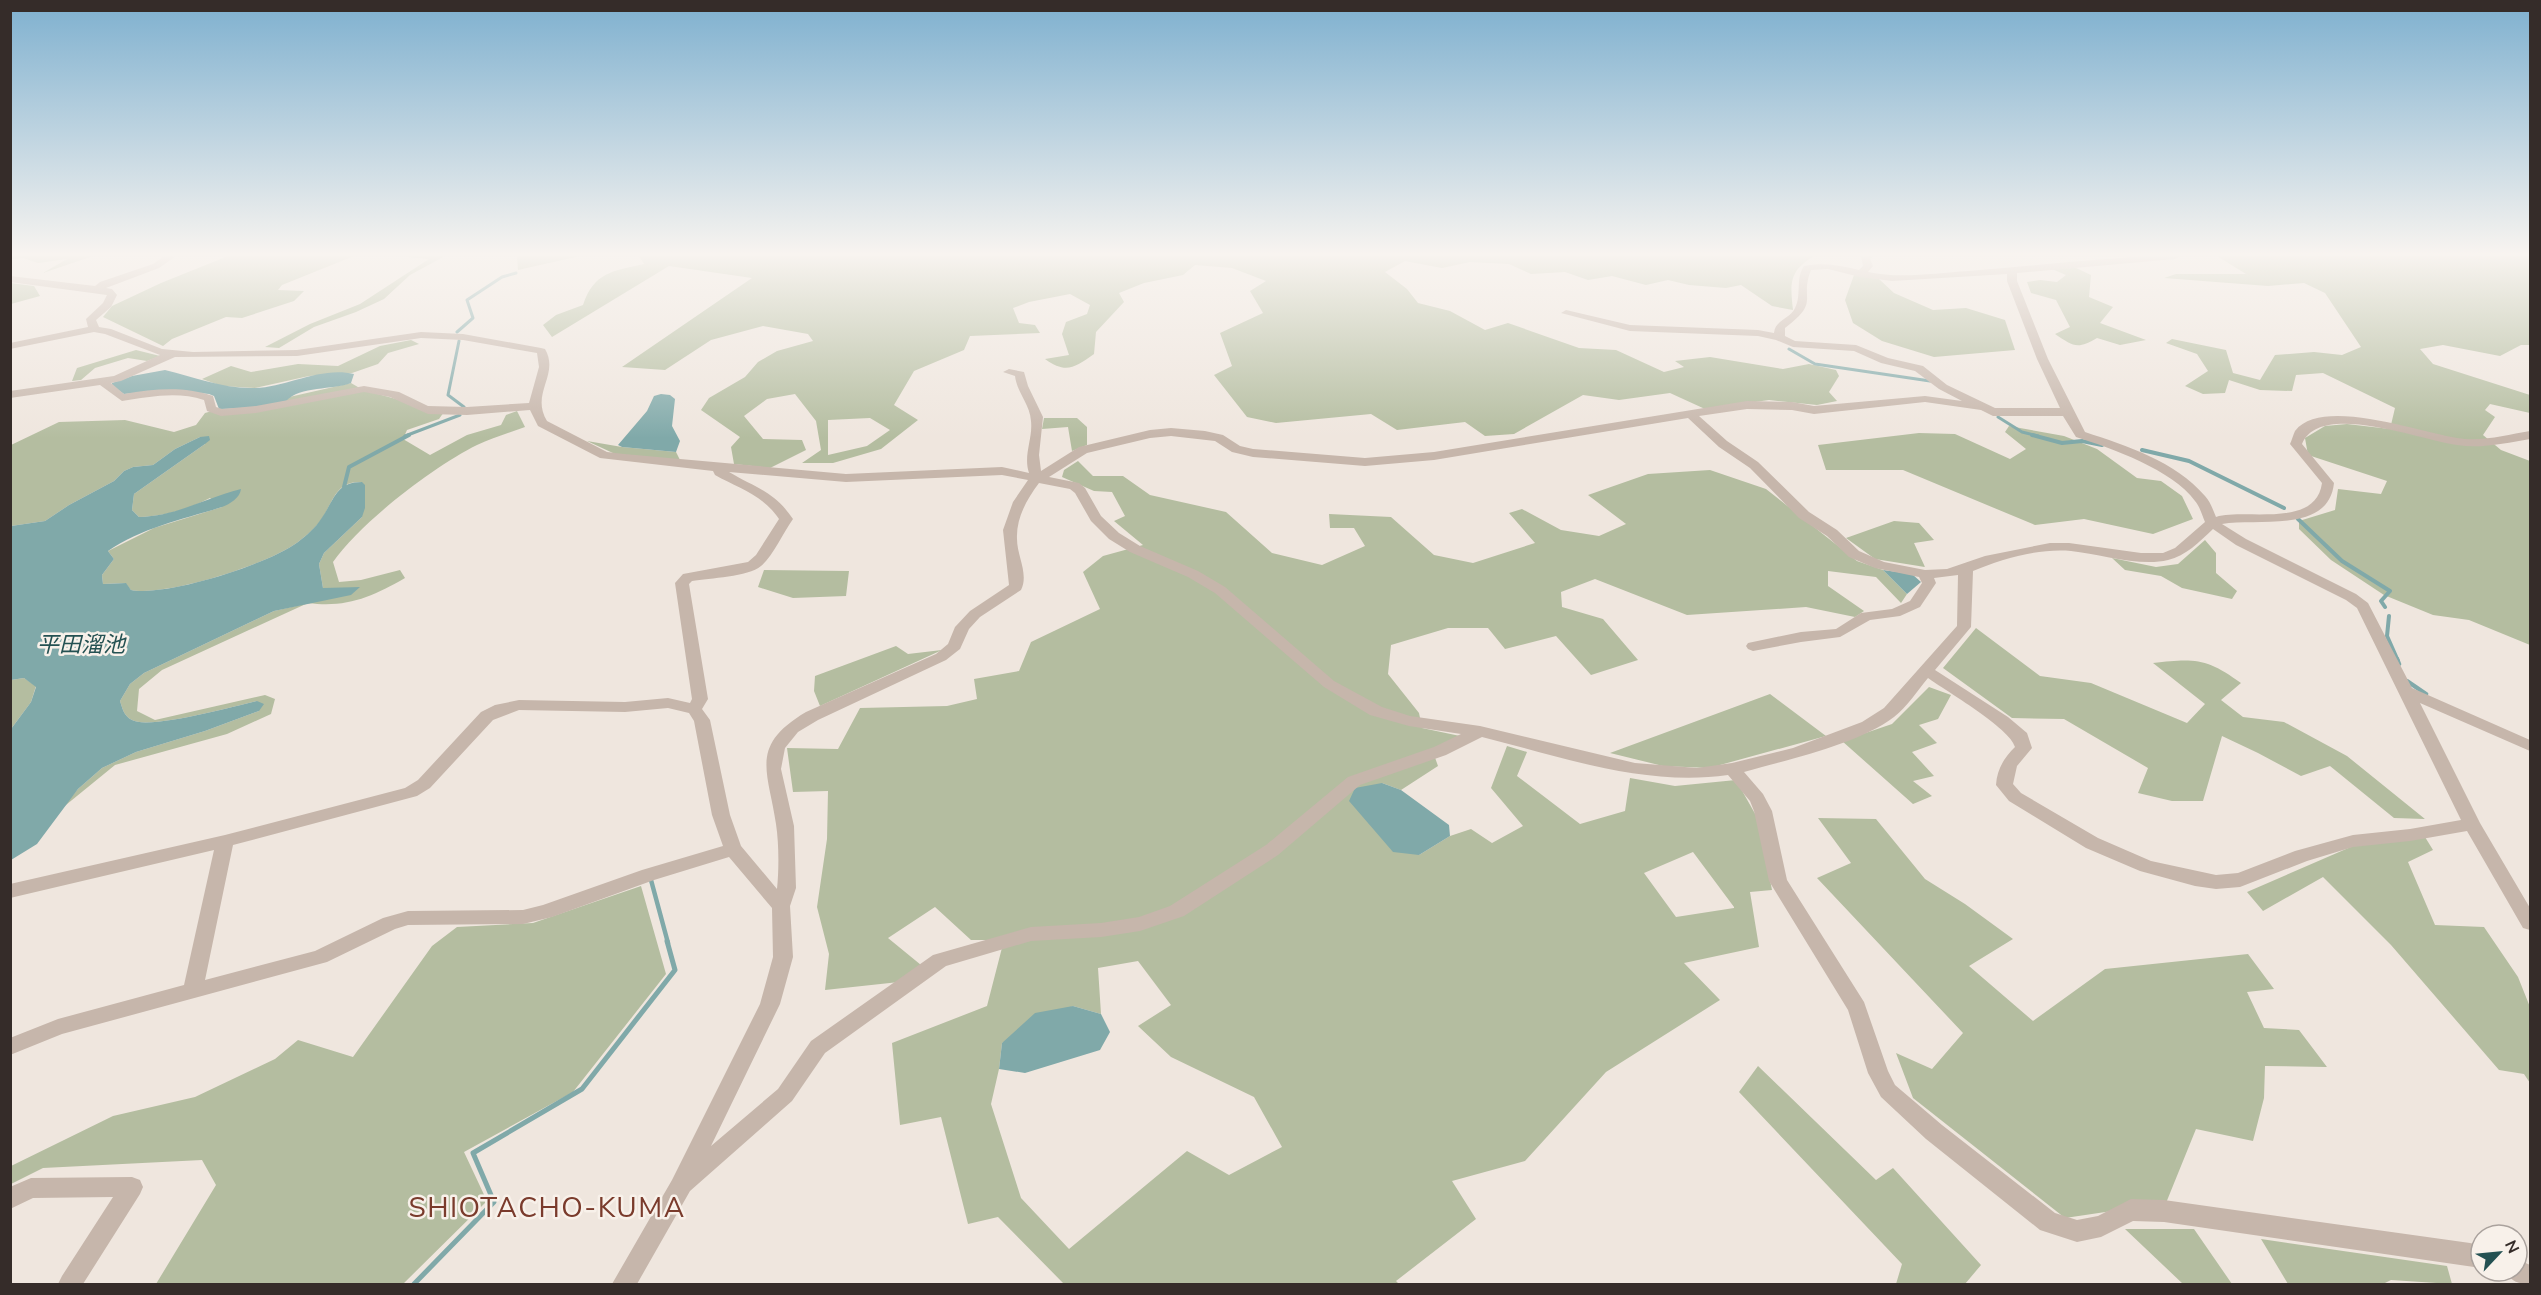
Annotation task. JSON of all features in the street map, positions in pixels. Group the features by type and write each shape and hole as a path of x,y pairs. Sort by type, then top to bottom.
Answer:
{"street":[{"path":"94,316 91,319 94,329"},
{"path":"1581,316 1630,328 1758,333 1779,337 1793,344 1856,348 1885,361 1919,368 1943,387 1994,412 2066,412"},
{"path":"1779,337 1780,327 1793,316"},
{"path":"2025,316 2066,412 2080,434 2131,451 2182,482 2201,499 2212,524 2241,542 2351,597 2362,606 2472,824 2530,923"},
{"path":"10,346 94,329 107,331 160,352 174,353 297,353 421,335 463,337 541,351 546,364 534,395 535,414 542,423 604,454 714,467 846,478 1002,471 1074,486 1080,491 1096,518 1114,536 1135,549 1193,574 1220,590 1329,684 1352,699 1376,711 1409,721 1480,731 1635,769 1697,774 1732,769 1798,752 1868,726 1890,712 1964,627 1966,569"},
{"path":"10,395 104,381 135,372 174,353"},
{"path":"1009,372 1020,374 1020,386 1037,418 1032,468 1037,477"},
{"path":"104,381 106,386 122,398 171,392 200,394 209,398 211,409 221,412 254,410 363,388 406,398 424,410 460,411 533,406"},
{"path":"624,1284 680,1187 770,1004 783,957 781,906 787,888 785,826 773,769 777,747 792,728 812,716 942,657 955,645 962,627 975,614 1016,587 1018,571 1011,549 1009,529 1012,518 1037,477 1050,472 1083,450 1150,434 1171,432 1219,438 1236,449 1253,453 1365,462 1434,456 1747,405 1792,406 1814,410 1925,399 1980,407"},
{"path":"1690,414 1723,444 1754,465 1804,515 1832,533 1854,554 1880,565 1925,574 1966,569 1990,559 2050,548 2088,548 2141,557 2165,557 2180,551 2212,524 2222,519 2291,515 2309,511 2319,506 2327,495 2328,483 2296,444 2301,432 2321,421 2368,422 2458,442 2490,442 2530,435"},
{"path":"694,709 700,699 682,583 688,577 756,565 765,553 772,536 786,519 780,507 755,488 720,474 714,467"},
{"path":"1753,646 1801,637 1840,633 1866,616 1895,613 1915,604 1929,583 1925,574"},
{"path":"1926,671 2002,721 2021,737 2024,748 2011,761 2004,775 2004,785 2015,797 2092,843 2146,866 2195,879 2216,882 2240,880 2301,856 2353,841 2410,835 2472,824"},
{"path":"2405,691 2530,746"},
{"path":"10,891 225,841 411,792 424,784 487,717 501,709 519,705 625,707 668,703 694,709 702,720 721,815 733,849 781,906"},
{"path":"680,1187 785,1095 818,1047 940,960 1031,933 1101,930 1140,924 1177,911 1272,850 1354,781 1440,751 1480,731"},
{"path":"1732,769 1760,805 1778,881 1857,1008 1878,1073 1888,1091 1934,1132 2048,1222 2077,1231 2101,1226 2131,1210 2164,1211 2469,1254"},
{"path":"192,991 225,841"},
{"path":"10,1047 58,1027 320,957 390,923 408,918 524,917 733,849"},
{"path":"10,1199 31,1188 132,1188 70,1284"}],"green space":[{"path":"247,316 226,317 172,339 163,346 103,317"},
{"path":"329,316 344,316 314,327 279,348 265,347"},
{"path":"554,316 586,316 552,337 543,325"},
{"path":"696,316 1016,316 1019,323 1035,325 1040,333 970,336 964,350 914,371 894,405 918,420 881,449 833,463 802,463 821,450 816,421 795,394 767,399 744,416 763,439 802,440 806,450 770,468 734,464 731,447 740,437 701,410 709,398 745,377 758,362 777,351 813,341 808,334 763,326 711,340 665,370 622,367","holes":["870,418 890,430 867,446 828,455 828,420"]},
{"path":"1081,316 1111,316 1096,332 1094,354 1075,366 1064,368 1045,359 1069,355 1062,334 1066,322"},
{"path":"1256,316 1460,316 1485,330 1508,323 1579,348 1616,350 1664,372 1684,367 1675,361 1710,357 1783,369 1809,364 1836,370 1839,376 1829,392 1837,401 1817,405 1769,400 1705,409 1670,393 1619,400 1583,395 1514,434 1485,436 1465,422 1397,430 1371,414 1276,423 1247,417 1214,375 1232,366 1220,333"},
{"path":"1851,316 1993,316 2005,320 2015,350 1934,357 1882,341 1853,323"},
{"path":"2065,316 2105,316 2100,323 2146,340 2120,345 2097,338 2085,344 2075,345 2055,334 2070,327"},
{"path":"2341,316 2530,316 2530,345 2521,345 2500,356 2443,345 2420,349 2433,364 2530,395 2530,413 2490,404 2485,410 2495,417 2483,435 2501,450 2530,461 2530,645 2469,620 2433,615 2384,595 2331,560 2299,529 2299,521 2335,510 2338,489 2381,494 2387,481 2308,455 2305,438 2325,426 2347,424 2390,429 2395,408 2323,373 2296,375 2292,391 2260,390 2229,380 2225,393 2203,394 2185,386 2208,371 2197,354 2166,343 2172,339 2226,350 2233,373 2260,380 2275,355 2314,352 2342,355 2361,347"},
{"path":"411,340 419,344 388,353 378,364 352,373 309,376 255,388 222,386 202,379 231,366 251,372 298,364 338,366 380,346"},
{"path":"136,350 160,356 147,361 128,358 95,368 81,380 72,381 77,368"},
{"path":"351,383 363,390 444,412 439,419 407,430 403,439 430,455 467,435 501,425 506,415 517,411 525,427 477,445 419,481 379,513 345,546 333,562 339,582 361,580 400,570 405,578 359,600 335,604 309,603 323,588 319,564 324,553 362,517 362,482 346,485 336,493 321,520 311,531 284,551 265,560 192,584 168,589 131,590 125,583 103,584 102,575 114,559 108,551 154,528 222,507 210,498 167,514 139,517 132,510 134,494 205,444 200,437 175,449 153,465 133,467 124,471 114,481 69,505 45,521 11,526 11,445 59,422 125,420 174,432 196,425 205,413 219,409 236,409"},
{"path":"1044,418 1077,418 1087,427 1087,445 1072,451 1068,427 1042,429"},
{"path":"2009,426 2064,436 2097,449 2137,478 2161,481 2182,496 2193,519 2153,534 2084,519 2035,525 1903,470 1826,470 1818,445 1919,433 1955,434 2010,459 2026,449 2005,432"},
{"path":"587,441 676,452 680,460 615,454"},
{"path":"1078,461 1093,476 1123,476 1150,495 1226,512 1272,553 1322,565 1365,546 1354,528 1330,528 1329,514 1391,517 1434,555 1473,563 1535,543 1509,513 1522,509 1561,530 1599,536 1626,524 1588,495 1648,474 1710,470 1766,489 1857,561 1883,570 1907,594 1901,603 1876,577 1828,571 1828,586 1864,611 1855,617 1806,607 1687,615 1595,579 1561,592 1562,607 1603,619 1638,660 1591,675 1556,636 1505,649 1488,628 1448,628 1391,645 1388,674 1419,713 1422,728 1460,736 1432,749 1438,766 1401,790 1382,783 1419,855 1450,836 1471,829 1492,843 1523,826 1491,788 1507,746 1527,752 1517,776 1580,824 1625,811 1630,778 1675,786 1736,780 1758,819 1772,890 1750,892 1759,947 1684,963 1720,1000 1606,1072 1525,1161 1452,1181 1476,1219 1396,1281 1399,1284 1064,1284 998,1217 968,1224 941,1117 900,1125 892,1043 987,1006 1004,940 971,940 935,907 888,938 921,965 899,982 825,990 829,954 817,907 827,839 828,791 793,792 787,748 838,749 860,708 947,706 977,699 974,679 1019,671 1031,642 1100,609 1083,572 1103,556 1143,545 1114,521 1125,516 1112,492 1094,491 1062,477 1064,470","holes":["1693,852 1734,907 1734,908 1676,917 1644,873","1138,961 1171,1005 1138,1026 1171,1057 1254,1097 1282,1147 1229,1175 1187,1151 1069,1249 1021,1198 991,1104 1002,1043 1073,1006 1101,1014 1098,968"]},
{"path":"1894,521 1919,523 1934,540 1914,543 1925,567 1875,559 1846,538"},
{"path":"2205,540 2216,553 2216,573 2237,591 2232,599 2182,588 2161,576 2125,570 2112,558 2156,567 2178,564"},
{"path":"764,570 849,571 846,596 793,598 758,587"},
{"path":"307,603 162,670 139,689 137,711 155,720 265,695 275,699 271,714 227,734 115,765 61,809 78,789 102,768 136,752 205,731 259,711 257,701 173,720 141,722 127,717 120,701 130,684 144,673 274,611"},
{"path":"1976,628 2040,676 2091,683 2187,723 2205,704 2153,663 2179,660 2209,664 2241,683 2221,700 2243,717 2284,722 2347,756 2425,819 2394,818 2330,766 2301,776 2222,736 2203,801 2172,801 2138,793 2148,768 2064,719 2012,718 1943,668"},
{"path":"896,646 908,654 942,650 820,706 814,691 815,676"},
{"path":"24,678 36,686 31,702 11,729 11,680"},
{"path":"1929,687 1951,695 1938,719 1919,725 1937,743 1912,752 1934,776 1913,781 1932,796 1913,804 1842,741 1892,724"},
{"path":"1770,694 1826,736 1709,768 1663,766 1610,753"},
{"path":"1818,818 1876,819 1925,879 1965,904 2013,939 1969,966 2033,1021 2105,969 2248,954 2274,989 2247,992 2264,1028 2299,1030 2327,1067 2265,1066 2264,1098 2253,1141 2196,1129 2166,1203 2065,1218 1913,1098 1896,1053 1932,1069 1963,1033 1817,878 1851,863"},
{"path":"2425,837 2433,850 2408,862 2435,925 2484,927 2518,977 2530,1007 2530,1083 2524,1074 2499,1070 2391,945 2323,877 2263,911 2247,892 2353,846"},
{"path":"641,886 666,974 573,1092 464,1152 487,1201 403,1284 156,1284 216,1185 202,1160 43,1168 11,1184 11,1166 113,1116 195,1097 275,1059 298,1040 353,1057 432,946 457,927 533,923"},
{"path":"1758,1066 1876,1180 1893,1168 1981,1265 1965,1284 1896,1284 1902,1264 1739,1092"},
{"path":"2125,1229 2194,1229 2232,1284 2183,1284"},
{"path":"2261,1239 2447,1266 2452,1284 2391,1280 2383,1284 2288,1284"}],"water":[{"path":"165,370 220,385 243,388 267,387 329,373 354,374 351,383 300,393 286,401 261,406 219,409 214,396 209,394 170,390 124,394 112,386 112,383 132,376"},
{"path":"670,395 675,399 672,426 680,441 676,452 618,445 647,411 654,396"},
{"name":"平田溜池","path":"209,436 210,440 205,444 134,494 132,510 139,517 153,516 241,489 239,495 225,506 149,530 108,551 114,559 102,575 103,584 126,583 131,590 168,589 217,577 265,560 284,551 307,534 319,522 341,489 346,485 362,482 365,485 365,508 362,517 324,553 319,564 323,588 360,587 351,595 274,611 144,673 130,684 120,701 125,715 132,720 155,722 173,720 257,701 264,704 259,711 205,731 136,752 102,768 78,789 37,844 11,860 11,729 31,702 36,687 24,678 11,680 11,526 45,521 69,505 114,481 124,471 133,467 153,465 175,449 200,437"},
{"path":"1883,570 1912,574 1921,582 1907,594"},
{"path":"1382,783 1401,790 1449,825 1450,836 1419,855 1393,852 1349,801 1355,788"},
{"path":"1073,1006 1101,1014 1110,1032 1100,1050 1025,1073 999,1069 1002,1043 1035,1013"}],"waterway":[{"path":"457,332 472,316"},
{"path":"459,341 448,395 464,407"},
{"path":"1789,349 1815,364 1930,381"},
{"path":"405,436 460,415"},
{"path":"1998,417 2022,432 2038,436"},
{"path":"344,487 349,467 409,435"},
{"path":"2032,435 2062,443 2082,441 2102,445"},
{"path":"2142,450 2189,461 2284,508"},
{"path":"2298,519 2342,561 2390,591 2381,601 2385,607"},
{"path":"2389,616 2387,636 2398,661"},
{"path":"2397,659 2399,664"},
{"path":"2407,681 2426,694"},
{"path":"651,880 668,943"},
{"path":"414,1284 494,1202 473,1153 582,1089 675,970 667,941"}],"district":[{"name":"SHIOTACHO-KUMA","path":"547,1207"}]}
